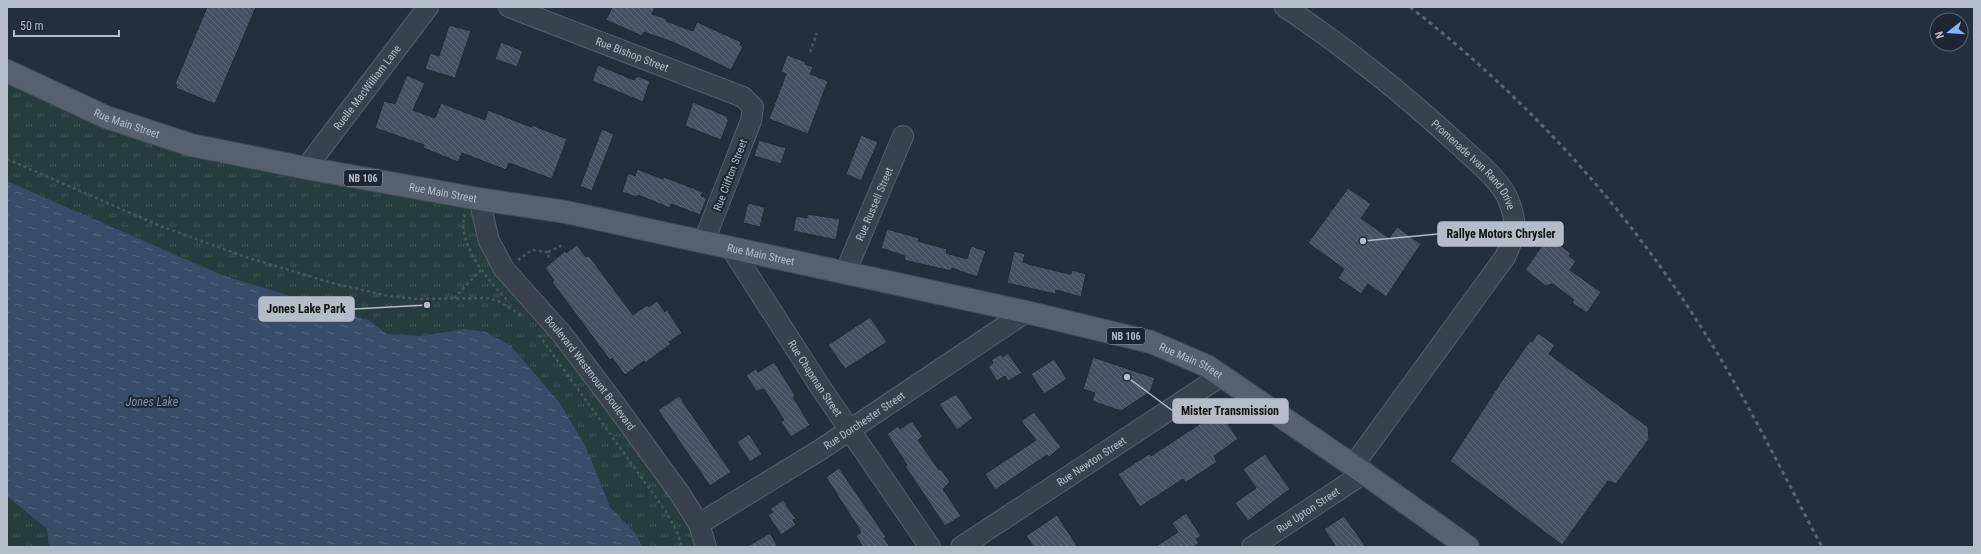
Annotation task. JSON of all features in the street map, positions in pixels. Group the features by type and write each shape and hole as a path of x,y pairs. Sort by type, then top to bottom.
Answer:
{"main road":[{"name":"Rue Main Street","path":"7,71 106,117 184,142 306,168 479,199 566,212 1026,312 1151,342 1207,366 1358,469 1468,547"}],"street":[{"name":"Ruelle MacWilliam Lane","path":"306,168 428,7"},
{"name":"Rue Bishop Street","path":"509,7 743,97 753,107"},
{"name":"Promenade Ivan Rand Drive","path":"1285,7 1337,43 1413,102 1497,183 1508,197 1514,217 1515,232 1505,257 1358,469"},
{"name":"Rue Clifton Street","path":"704,241 751,121 753,107"},
{"name":"Rue Russell Street","path":"845,273 903,136"},
{"name":"Boulevard Westmount Boulevard","path":"479,199 489,241 504,269 561,333 619,409 680,494 699,524 706,547"},
{"name":"Rue Chapman Street","path":"731,248 821,388 930,547"},
{"name":"Rue Dorchester Street","path":"699,524 820,450 1026,312"},
{"name":"Rue Newton Street","path":"961,547 1221,376"},
{"name":"Rue Upton Street","path":"1252,547 1358,469"}],"path":[{"path":"810,52 817,33"},
{"path":"7,159 160,226 249,258 360,290 417,299 487,298 514,310 524,318"},
{"path":"504,269 532,250 548,252 561,246 565,247"},
{"path":"548,252 548,259"},
{"path":"454,298 481,270"},
{"path":"537,333 667,513 677,532 682,547"}],"green space":[{"path":"7,71 106,117 479,199 489,241 561,333 706,547 642,547 635,534 610,507 586,447 511,346 486,332 464,329 421,336 387,334 368,320 222,275 7,181"},
{"path":"7,496 47,529 49,547 7,547"}],"water":[{"name":"Jones Lake","path":"7,181 222,275 368,320 387,334 421,336 464,329 486,332 511,346 559,402 586,447 610,507 636,534 642,547 49,547 47,529 7,496"}],"building":[{"path":"207,7 256,7 215,104 176,88 177,85 175,84"},
{"path":"612,7 655,7 652,14 667,19 666,21 693,31 697,22 741,42 740,45 743,47 731,70 675,43 644,32 642,36 606,20"},
{"path":"449,25 471,31 455,78 425,69 430,53 439,56"},
{"path":"501,42 523,51 517,67 495,59"},
{"path":"787,55 806,62 805,64 813,67 810,74 828,81 808,134 769,119 786,74 781,72"},
{"path":"598,65 634,80 637,76 650,81 643,102 592,81"},
{"path":"407,75 425,83 413,110 435,118 441,103 485,120 488,110 567,139 552,179 509,163 506,170 462,153 458,162 423,148 424,145 375,128 384,101 395,104"},
{"path":"693,102 728,117 727,119 729,119 721,140 685,126"},
{"path":"602,129 614,134 592,191 580,186"},
{"path":"861,135 878,142 861,181 846,174"},
{"path":"759,140 786,148 781,164 754,156"},
{"path":"637,169 663,179 664,177 703,192 701,196 707,198 700,215 671,204 670,208 638,195 637,197 622,192 628,173 635,176"},
{"path":"1348,188 1371,204 1361,218 1389,238 1397,227 1421,244 1386,297 1368,284 1361,294 1338,278 1344,269 1308,243"},
{"path":"748,203 765,207 760,227 743,223"},
{"path":"807,214 840,219 836,240 793,231 796,216 807,218"},
{"path":"887,229 919,238 918,241 947,249 946,253 967,259 971,246 986,251 977,277 952,268 951,271 904,260 905,256 881,248"},
{"path":"1548,237 1571,253 1569,256 1576,261 1570,270 1601,292 1587,313 1572,303 1574,300 1553,284 1546,286 1525,270"},
{"path":"577,245 586,257 589,256 633,315 647,305 649,307 657,301 665,312 667,310 682,333 669,342 671,344 645,363 644,361 625,375 612,358 610,360 552,282 554,280 545,268 565,251 566,253"},
{"path":"1014,251 1025,254 1023,262 1028,264 1069,274 1071,274 1072,270 1086,274 1081,297 1056,290 1055,294 1007,283"},
{"path":"870,317 887,342 845,369 828,345"},
{"path":"1538,333 1555,345 1549,354 1648,427 1649,439 1616,484 1608,481 1562,545 1450,461 1501,382 1530,341 1532,342"},
{"path":"1008,353 1022,373 1008,381 1005,376 997,381 988,367 993,363 991,360 1001,354 1003,357"},
{"path":"1093,357 1155,378 1150,392 1121,411 1092,401 1095,393 1083,389"},
{"path":"1054,359 1067,379 1044,394 1031,374"},
{"path":"774,362 795,395 793,397 810,425 791,437 781,422 784,420 764,389 756,391 746,375 756,369 758,372"},
{"path":"956,394 973,418 957,430 939,404"},
{"path":"679,396 731,472 710,486 658,410"},
{"path":"1219,411 1238,439 1214,456 1217,462 1185,483 1183,479 1140,507 1118,474 1149,454 1151,456"},
{"path":"1034,412 1061,447 1049,457 1047,455 995,490 985,474 1036,440 1021,421"},
{"path":"912,421 923,437 918,440 939,470 941,469 950,482 943,489 961,516 945,526 905,466 907,465 887,434 898,426 900,429"},
{"path":"749,434 762,454 750,462 737,442"},
{"path":"1265,454 1290,489 1248,521 1235,503 1256,488 1243,469"},
{"path":"839,468 886,537 884,538 890,547 863,547 856,536 861,532 826,477"},
{"path":"783,500 796,519 793,520 796,525 781,535 768,515 773,512 770,509"},
{"path":"1186,513 1201,536 1196,539 1199,543 1193,547 1155,547 1178,532 1172,523"},
{"path":"1057,515 1078,547 1034,547 1026,536"},
{"path":"1344,516 1366,547 1336,547 1324,529"},
{"path":"770,533 778,547 746,547"}],"railway":[{"path":"1410,7 1495,79 1535,118 1573,158 1643,243 1675,288 1722,361 1752,413 1822,547"}],"place":[{"name":"Rallye Motors Chrysler","path":"1363,241"},
{"name":"Jones Lake Park","path":"427,305"},
{"name":"Mister Transmission","path":"1127,377"}]}
